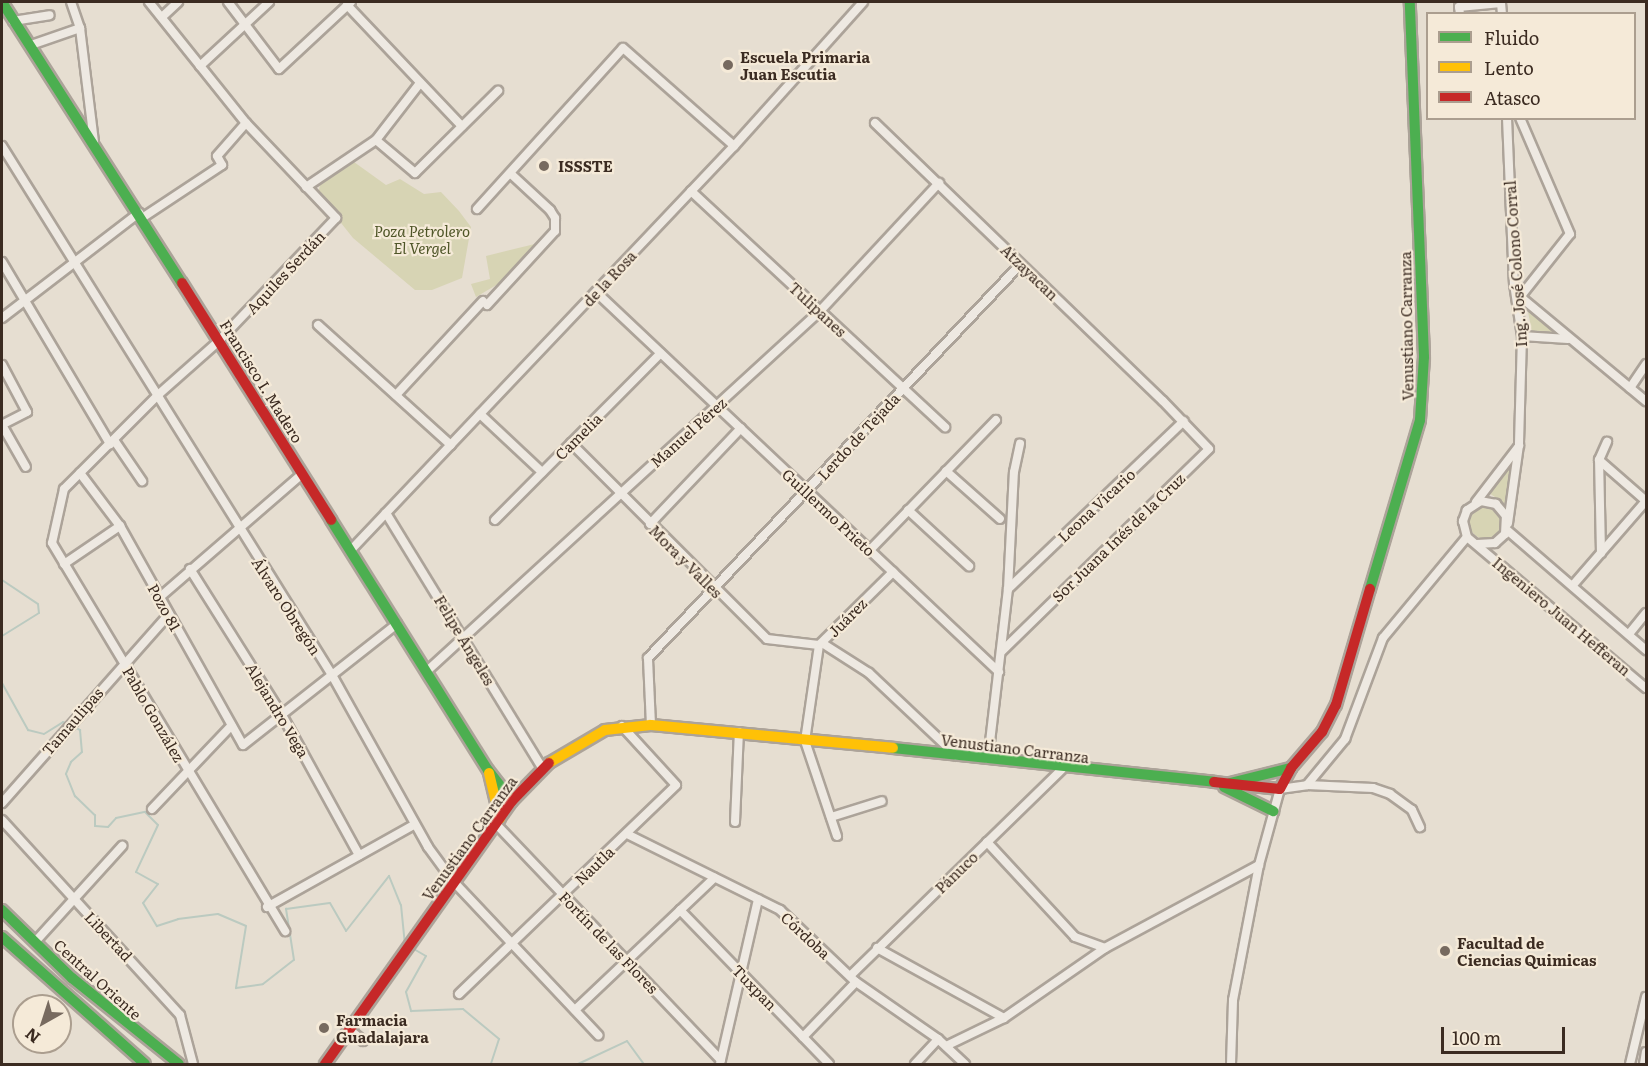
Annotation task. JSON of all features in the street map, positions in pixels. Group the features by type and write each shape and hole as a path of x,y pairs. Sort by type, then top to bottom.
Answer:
{"main road":[{"name":"Venustiano Carranza","path":"326,1065 512,801 542,768 569,747 622,726 651,725 739,732 1221,785 1280,789 1291,768 1322,732 1335,705 1420,420 1424,357 1410,2"},
{"name":"Francisco I. Madero","path":"3,8 94,142 488,770 512,801"},
{"name":"Venustiano Carranza","path":"1221,785 1291,768"},
{"name":"Francisco I. Madero","path":"488,770 498,821"},
{"path":"1221,785 1273,811"},
{"name":"Central Oriente","path":"2,910 144,1040 179,1065"},
{"path":"2,937 138,1063"}],"street":[{"path":"71,2 80,28 94,142"},
{"path":"149,2 246,123 306,187 376,140 420,83"},
{"path":"162,17 178,2"},
{"path":"228,2 279,69 349,3 420,83 462,126"},
{"path":"200,66 269,2"},
{"name":"de la Rosa","path":"350,551 734,146 864,2"},
{"path":"1459,7 1501,3 1502,12"},
{"path":"13,21 51,15"},
{"path":"30,45 80,28"},
{"path":"477,209 623,48 734,146"},
{"path":"376,140 415,173 498,91"},
{"name":"Ing. José Colono Corral","path":"1507,120 1517,294 1522,336 1519,445 1507,526"},
{"path":"1521,120 1570,234 1517,294 1568,339 1647,401"},
{"path":"2,318 140,215 222,165 217,156 246,123"},
{"name":"Atzayacan","path":"875,123 1184,421"},
{"name":"Álvaro Obregón","path":"3,152 158,395 237,528 332,675 414,825 453,882 598,1035"},
{"path":"396,395 555,231 555,218 550,210 510,173"},
{"name":"Manuel Pérez","path":"428,671 820,311 939,183"},
{"name":"Aquiles Serdán","path":"64,489 158,395 219,341 336,218 306,187"},
{"name":"Tulipanes","path":"691,191 945,427"},
{"path":"2,262 112,442 142,481"},
{"name":"Lerdo de Tejada","path":"651,725 648,658 1016,269"},
{"name":"Guillermo Prieto","path":"596,292 999,672"},
{"path":"318,325 451,445"},
{"path":"1522,336 1568,339"},
{"name":"Camelia","path":"495,519 661,353"},
{"path":"1630,388 1647,364"},
{"path":"2,365 27,412 2,425 26,467"},
{"path":"480,414 542,472"},
{"path":"870,550 996,420"},
{"name":"Leona Vicario","path":"1008,589 1184,421"},
{"name":"Sor Juana Inés de la Cruz","path":"1002,651 1209,449 1184,421"},
{"path":"650,524 741,428"},
{"path":"1601,553 1599,460 1607,442"},
{"name":"Mora y Valles","path":"571,443 713,589 767,639 820,644"},
{"path":"988,759 1008,589 1014,472 1020,444"},
{"path":"1307,785 1345,739 1383,638 1467,537 1464,515 1476,503 1519,445"},
{"path":"1573,585 1646,501 1599,460"},
{"path":"946,471 1000,519"},
{"name":"Pozo 81","path":"80,473 120,526 243,745 282,714"},
{"path":"160,597 302,474"},
{"name":"Pablo González","path":"64,489 52,543 125,662 267,907 285,931"},
{"path":"1467,537 1477,543 1495,543 1507,526 1496,504 1476,503"},
{"path":"908,510 969,566"},
{"name":"Felipe Ángeles","path":"386,513 464,637 542,768"},
{"path":"64,564 120,526"},
{"name":"Ingeniero Juan Hefferan","path":"1507,526 1647,650"},
{"name":"Ingeniero Juan Hefferan","path":"1477,543 1647,688"},
{"name":"Alejandro Vega","path":"190,569 282,714 359,855"},
{"name":"Juárez","path":"805,741 820,644 893,572"},
{"path":"1629,634 1647,613"},
{"name":"Tamaulipas","path":"2,803 79,711 169,614"},
{"path":"282,714 397,624"},
{"path":"820,644 869,673 956,755"},
{"path":"152,809 231,726"},
{"name":"Nautla","path":"459,994 513,945 676,785 622,726"},
{"path":"735,822 739,732"},
{"path":"805,741 837,836"},
{"name":"Pánuco","path":"803,1037 877,948 1062,768"},
{"path":"1280,789 1307,785 1357,786 1382,791 1412,810 1420,827"},
{"name":"Venustiano Carranza","path":"1231,1065 1233,1000 1259,865 1280,789"},
{"path":"831,817 882,801"},
{"name":"Libertad","path":"2,820 180,1015 192,1065"},
{"name":"Fortín de las Flores","path":"498,821 564,895 721,1062"},
{"path":"267,907 414,825"},
{"name":"Córdoba","path":"627,834 780,910 853,979 938,1039 965,1065"},
{"path":"987,842 1075,937 1105,948"},
{"path":"35,942 122,846"},
{"path":"946,1046 1004,1018 1105,948 1259,865"},
{"path":"575,1010 714,878"},
{"path":"721,1062 758,899"},
{"name":"Tuxpan","path":"680,910 829,1065"},
{"path":"877,948 1004,1018"},
{"path":"1630,1065 1646,998"},
{"path":"350,1030 363,1041"},
{"path":"915,1065 938,1039"},
{"path":"1644,1065 1647,1052"}],"green space":[{"name":"Poza Petrolero El Vergel","path":"354,162 386,185 400,179 424,194 441,192 459,211 471,227 462,278 432,290 415,290 353,238 318,194 320,185"},
{"path":"543,242 498,284 476,297 471,284 490,279 486,256"},
{"path":"1527,307 1558,333 1532,332"},
{"path":"1510,464 1509,505 1508,506 1489,493"},
{"path":"1486,505 1498,510 1503,522 1498,534 1486,539 1474,534 1469,522 1474,510"}],"waterway":[{"path":"2,580 38,604 39,613 2,636"},
{"path":"2,683 28,730 44,734 63,722 69,725"},
{"path":"74,727 80,730 82,752 71,762 66,774 75,796 95,815 95,826 108,827 116,818 145,812 158,825 136,872 158,884 143,903 157,926 178,919 218,914 246,926 236,988 263,984 294,960 286,909 330,903 346,931 389,876 401,905 405,945"},
{"path":"412,948 426,956 406,992 411,1011 463,1009 499,1039 491,1064"},
{"path":"578,1064 627,1041 644,1064"}],"traffic: fast":[{"path":"2,2 182,283"},
{"path":"1370,589 1420,420 1424,357 1410,2"},
{"path":"331,520 488,770 512,801"},
{"path":"893,748 1214,782"},
{"path":"1230,783 1291,768"},
{"path":"1224,787 1273,811"},
{"path":"2,910 72,978 179,1064"},
{"path":"2,937 145,1064"}],"traffic: slow":[{"path":"549,763 605,730 651,725 893,748"},
{"path":"489,773 500,819"}],"traffic: jam":[{"path":"182,283 331,520"},
{"path":"1214,782 1280,789 1291,768 1322,732 1336,705 1370,589"},
{"path":"325,1064 512,801 549,763"}],"place":[{"name":"Escuela Primaria Juan Escutia","path":"728,65"},
{"name":"ISSSTE","path":"544,166"},
{"name":"Facultad de Ciencias Quimicas","path":"1445,951"},
{"name":"Farmacia Guadalajara","path":"324,1028"}]}
